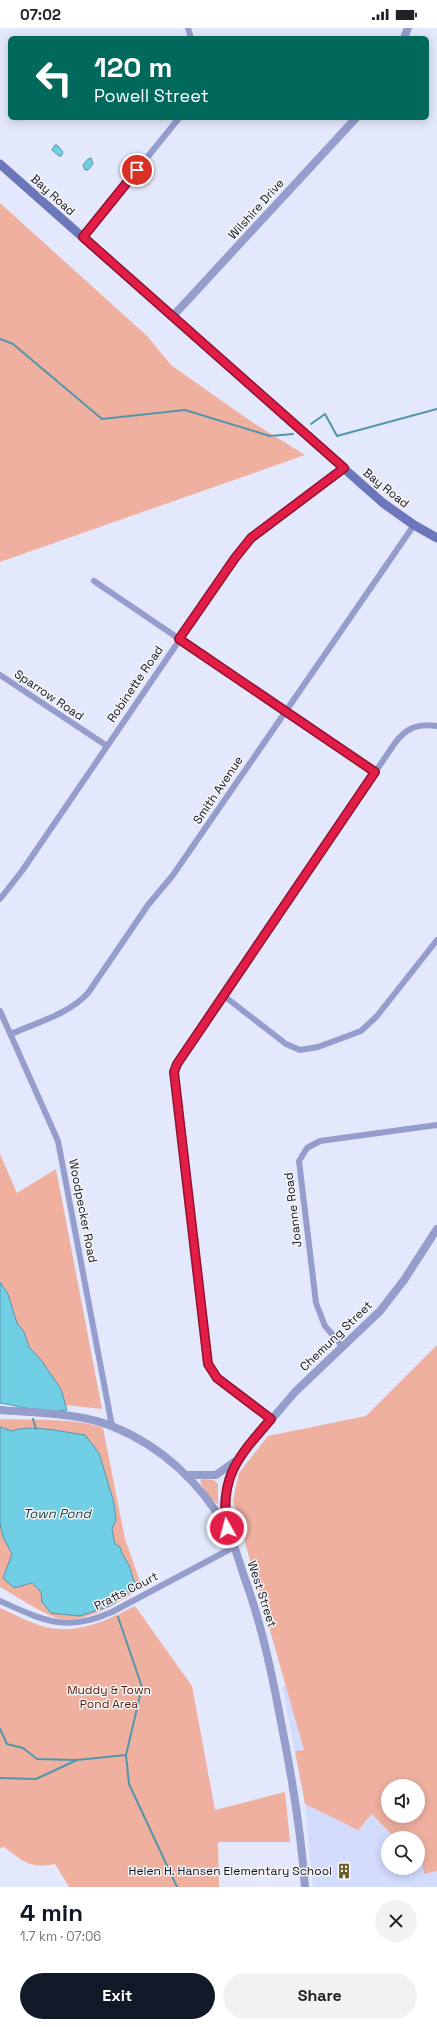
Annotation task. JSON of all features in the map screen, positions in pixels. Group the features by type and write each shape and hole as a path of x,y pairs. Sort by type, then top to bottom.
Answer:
{"main road":[{"name":"Bay Road","path":"0,164 383,503 414,525 437,538"}],"street":[{"path":"83,237 177,120"},
{"name":"Wilshire Drive","path":"173,316 354,120"},
{"name":"Robinette Road","path":"0,899 22,871 235,558 251,538 344,468"},
{"name":"Smith Avenue","path":"11,1034 66,1009 79,1002 88,993 148,905 173,875 414,525"},
{"path":"94,581 375,772"},
{"name":"Sparrow Road","path":"0,675 106,746"},
{"path":"271,1419 217,1378 208,1364 174,1086 174,1072 177,1064 375,772 404,732 420,725 437,726"},
{"path":"224,996 286,1044 296,1049 309,1050 357,1033 365,1027 376,1016 437,940"},
{"name":"Woodpecker Road","path":"0,1011 58,1141 112,1426"},
{"name":"Joanne Road","path":"343,1347 325,1326 316,1304 299,1161 307,1148 320,1141 437,1125"},
{"name":"Chemung Street","path":"227,1528 224,1503 227,1485 231,1472 243,1453 271,1419 311,1376 374,1318 392,1297 437,1230"},
{"name":"West Street","path":"0,1410 55,1415 112,1426 156,1451 188,1475 227,1528 258,1619 276,1696 297,1809 306,1887"},
{"name":"Chemung Street","path":"188,1475 216,1475 227,1468 243,1453"},
{"name":"Pratts Court","path":"0,1601 56,1623 77,1623 94,1619 112,1612 234,1547"}],"shaded area":[{"path":"411,1663 437,1776 437,1887 313,1887 304,1798 282,1686"}],"green space":[{"path":"0,203 147,336 171,365 249,420 305,455 0,562"},
{"path":"0,1154 17,1193 56,1169 102,1409 0,1398"},
{"path":"437,1345 437,1871 425,1874 425,1831 388,1831 372,1814 358,1830 305,1804 295,1751 304,1750 233,1500 239,1473 268,1436 366,1416"},
{"name":"Town Pond","path":"0,1419 67,1421 103,1428 125,1539 142,1587 112,1606 88,1616 76,1619 65,1619 54,1617 40,1611 0,1587"},
{"path":"202,1479 214,1480 218,1484 218,1504 205,1491 200,1481"},
{"name":"Muddy & Town Pond Area","path":"135,1606 192,1686 215,1810 285,1792 290,1842 218,1842 219,1887 69,1887 55,1864 39,1866 33,1865 22,1860 4,1847 0,1848 0,1608 42,1626 55,1629 67,1629 78,1628 101,1622"}],"water":[{"path":"55,145 57,145 63,152 61,156 52,150"},
{"path":"91,158 93,164 88,170 85,170 83,165 88,159"},
{"path":"0,1282 8,1294 17,1323 24,1332 29,1347 41,1360 61,1389 67,1410 41,1411 0,1403"},
{"name":"Town Pond","path":"0,1427 12,1431 38,1428 85,1435 99,1453 114,1503 116,1520 112,1529 115,1544 120,1547 137,1586 112,1605 80,1616 51,1613 42,1602 41,1592 32,1583 14,1588 3,1578 12,1554 3,1537 0,1524"}],"waterway":[{"path":"0,339 13,344 102,419 185,410 270,436 293,434"},
{"path":"311,424 325,414 337,436 437,409"},
{"path":"33,1419 36,1429"},
{"path":"118,1617 142,1687 126,1755 129,1784 177,1887"},
{"path":"0,1729 7,1744 23,1748 37,1759 75,1760"},
{"path":"0,1778 36,1779 77,1760 126,1755"}],"place":[{"name":"Helen H. Hansen Elementary School","path":"344,1871"}],"route":[{"path":"137,170 83,237 344,468 251,538 235,558 179,639 375,772 177,1064 174,1072 174,1086 208,1364 213,1374 217,1378 271,1419 243,1453 228,1478 224,1497 224,1510 227,1528"}]}
